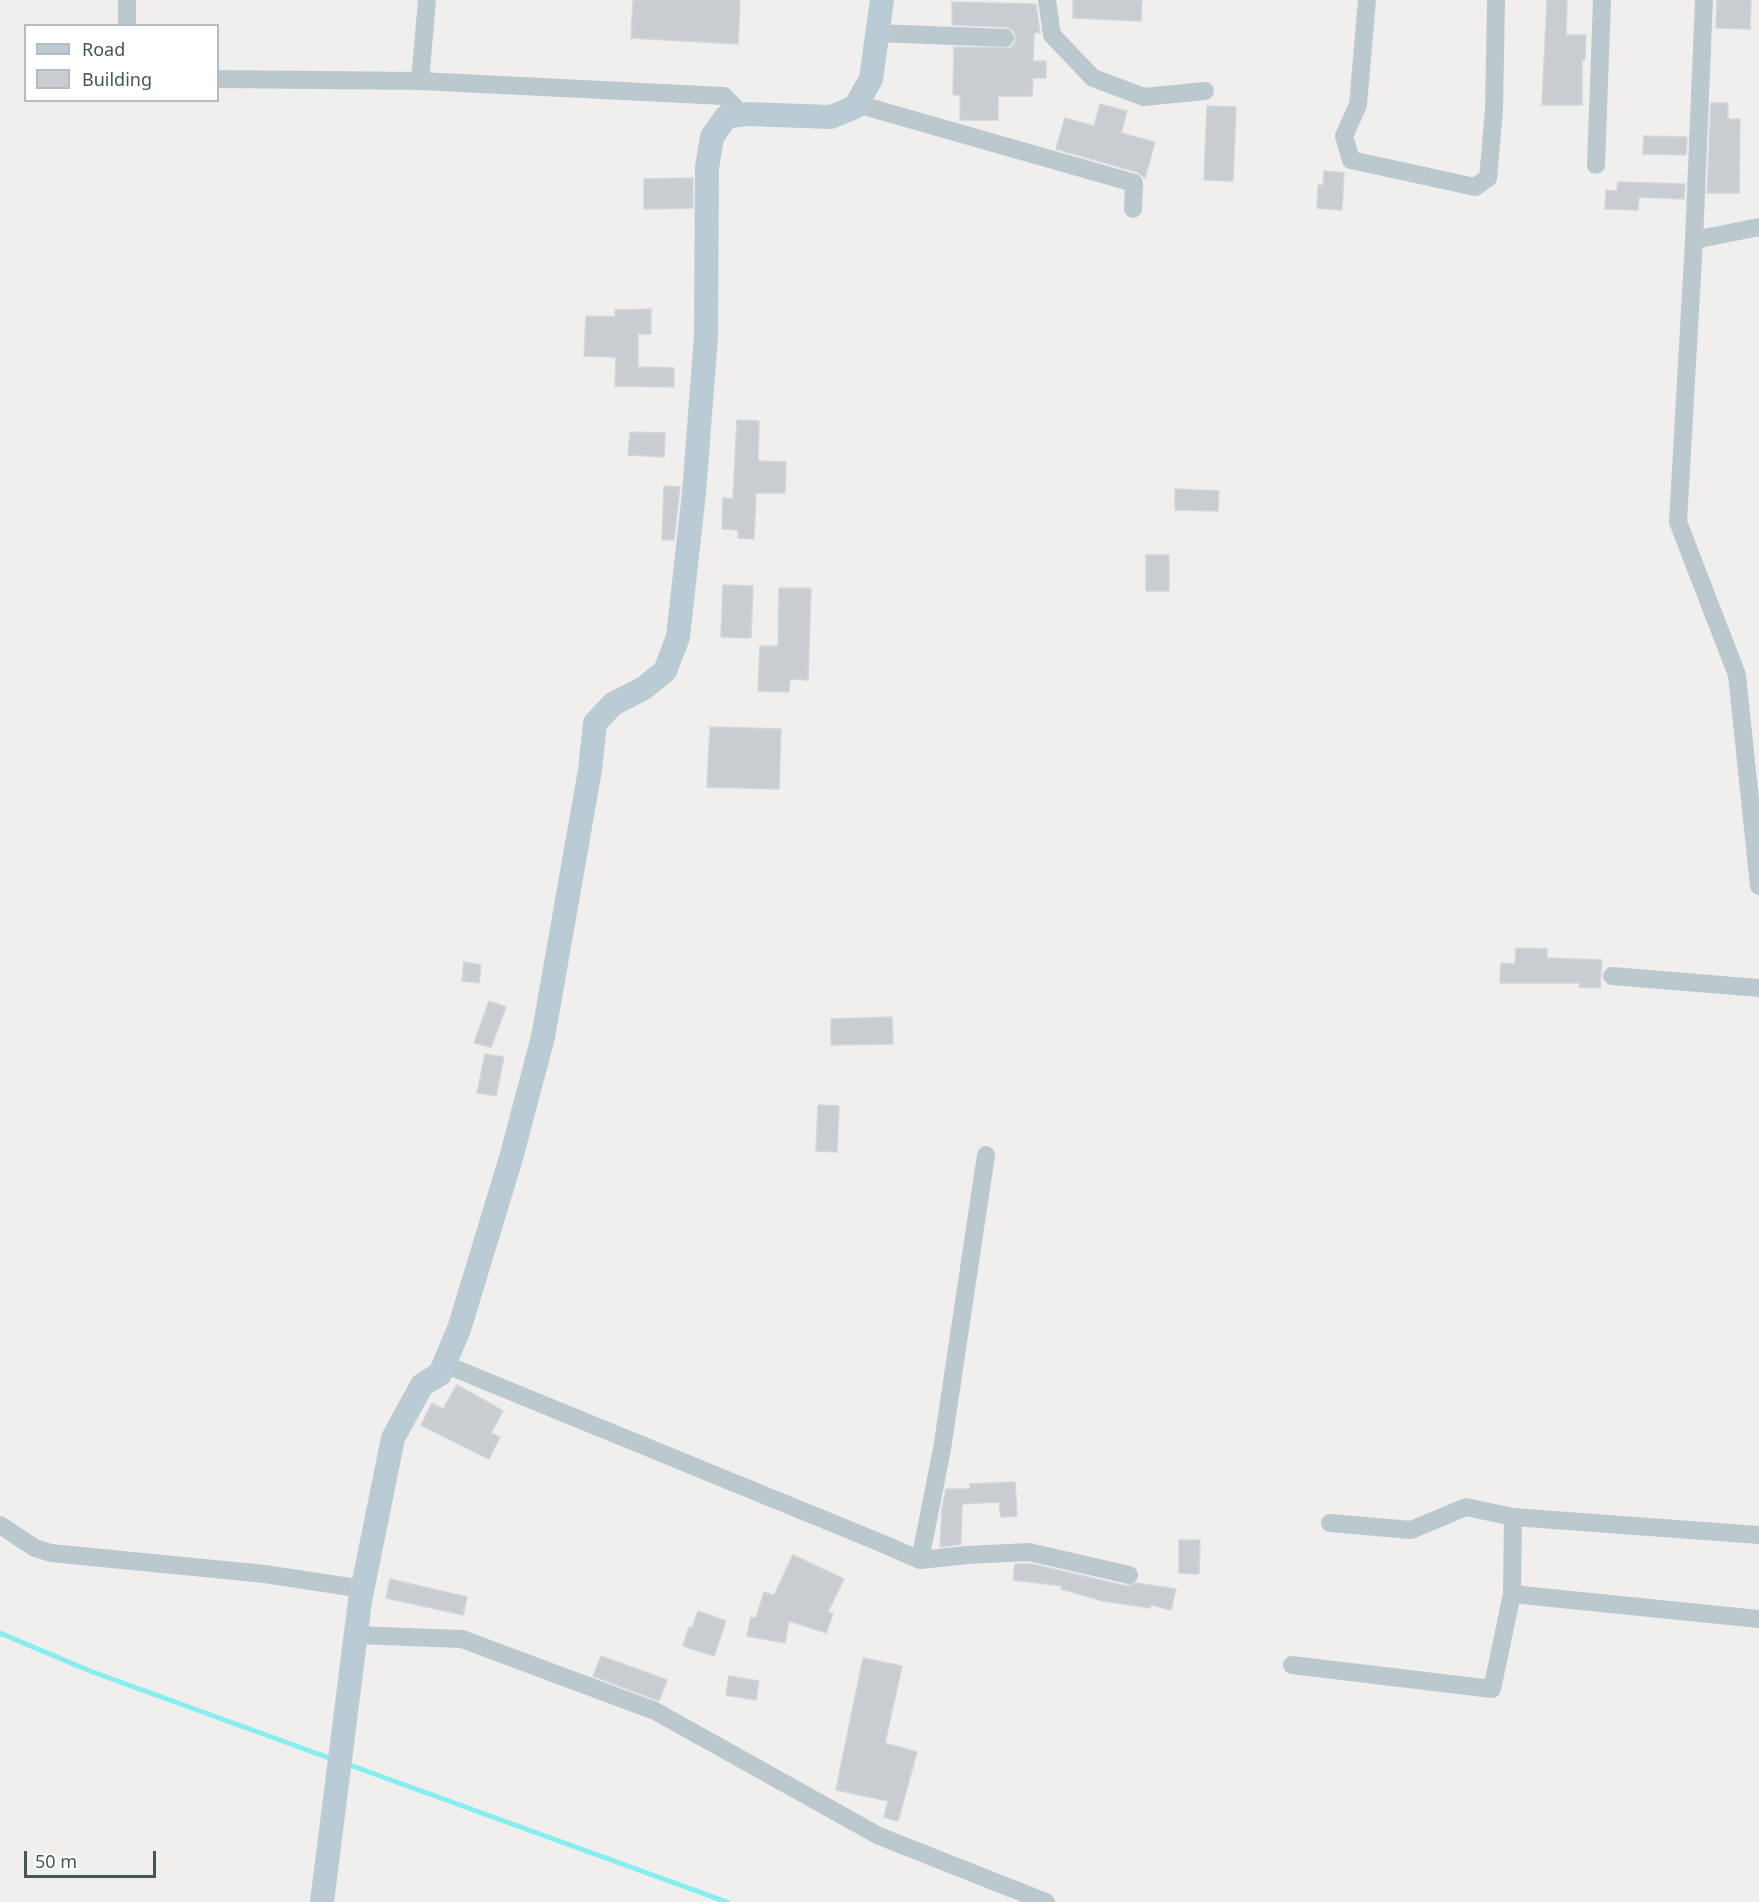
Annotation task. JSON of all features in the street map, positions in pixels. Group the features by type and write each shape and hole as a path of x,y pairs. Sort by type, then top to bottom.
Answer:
{"street":[{"path":"127,0 127,24"},
{"path":"420,81 427,0"},
{"path":"322,1902 355,1635 393,1438 422,1385 440,1374 459,1329 508,1169 543,1037 590,770 595,723 613,704 644,688 665,671 678,637 694,493 706,336 707,168 712,137 726,117 742,115 831,117 855,107 871,79 882,0"},
{"path":"1047,0 1052,35 1093,78 1144,97 1205,91"},
{"path":"1367,0 1358,105 1344,136 1351,160 1475,187 1488,178 1494,110 1496,0"},
{"path":"1596,165 1602,0"},
{"path":"1704,0 1694,240 1678,522 1737,675 1759,886"},
{"path":"877,33 1005,38"},
{"path":"219,79 420,81 724,96 742,115"},
{"path":"857,104 1134,183 1133,209"},
{"path":"1694,240 1759,227"},
{"path":"1612,976 1759,988"},
{"path":"920,1560 942,1449 986,1155"},
{"path":"444,1364 920,1560 1029,1552 1129,1575"},
{"path":"1330,1523 1411,1530 1466,1507 1513,1518 1759,1535"},
{"path":"1292,1665 1492,1689 1512,1594 1513,1518"},
{"path":"0,1525 35,1548 51,1553 265,1574 363,1588"},
{"path":"1512,1594 1759,1619"},
{"path":"355,1635 462,1639 655,1711 879,1836 1046,1902"}],"building":[{"path":"633,0 740,0 738,44 631,38"},
{"path":"1073,0 1142,0 1141,21 1073,18"},
{"path":"1547,0 1567,0 1566,35 1586,35 1585,60 1582,60 1582,105 1542,105"},
{"path":"1717,0 1751,0 1750,29 1716,28"},
{"path":"952,2 1036,4 1040,33 1034,33 1033,61 1046,61 1046,78 1033,78 1032,96 998,96 998,120 960,120 960,95 953,95 954,47 1010,48 1015,43 1015,33 1005,27 952,25"},
{"path":"1711,103 1728,103 1728,119 1740,119 1739,193 1707,193"},
{"path":"1100,104 1127,111 1121,133 1155,142 1145,178 1137,172 1056,149 1065,118 1094,126"},
{"path":"1207,106 1236,107 1233,181 1204,180"},
{"path":"1644,136 1687,137 1686,155 1643,154"},
{"path":"1324,171 1344,173 1342,210 1317,208 1318,185 1323,185"},
{"path":"693,178 693,208 644,209 644,179"},
{"path":"1618,182 1685,184 1684,199 1639,197 1638,210 1605,209 1606,190 1617,191"},
{"path":"651,309 651,334 638,334 638,367 674,368 674,387 615,386 616,357 584,356 586,316 615,317 615,310"},
{"path":"737,420 759,421 758,461 786,462 785,493 756,493 754,539 738,538 738,530 722,529 723,498 733,499"},
{"path":"630,432 665,433 664,457 628,455"},
{"path":"664,486 680,487 674,540 662,540"},
{"path":"1175,489 1219,491 1218,511 1175,510"},
{"path":"1146,555 1169,555 1169,591 1146,591"},
{"path":"723,585 753,586 751,638 721,637"},
{"path":"779,588 811,588 808,680 790,679 789,692 758,691 760,646 778,646"},
{"path":"710,727 781,729 779,789 707,787"},
{"path":"1516,948 1547,949 1547,958 1602,960 1600,988 1579,987 1580,983 1500,983 1501,963 1515,964"},
{"path":"464,962 481,965 479,983 462,981"},
{"path":"489,1001 506,1007 491,1047 474,1043"},
{"path":"892,1017 893,1044 831,1045 831,1019"},
{"path":"485,1054 504,1057 496,1096 477,1093"},
{"path":"818,1105 839,1106 837,1152 816,1151"},
{"path":"457,1385 503,1411 491,1433 500,1437 489,1459 421,1425 432,1403 443,1409"},
{"path":"1015,1482 1017,1516 1001,1517 999,1502 962,1504 961,1544 940,1547 942,1509 946,1489 970,1489 970,1484"},
{"path":"1179,1540 1200,1540 1199,1574 1179,1573"},
{"path":"793,1555 844,1579 828,1612 833,1614 826,1633 789,1621 785,1643 747,1636 751,1617 756,1618 764,1592 774,1595"},
{"path":"1015,1564 1032,1564 1126,1586 1137,1583 1176,1589 1171,1610 1151,1605 1150,1608 1103,1601 1061,1589 1062,1586 1013,1580"},
{"path":"390,1579 467,1597 463,1615 386,1598"},
{"path":"698,1611 726,1621 714,1656 683,1646 689,1627 692,1628"},
{"path":"601,1656 667,1680 659,1701 593,1676"},
{"path":"863,1658 902,1666 885,1743 917,1752 898,1821 884,1817 888,1801 836,1790"},
{"path":"729,1676 759,1681 756,1700 726,1695"}],"waterway":[{"path":"0,1633 90,1671 332,1759"},
{"path":"347,1764 727,1902"}]}
